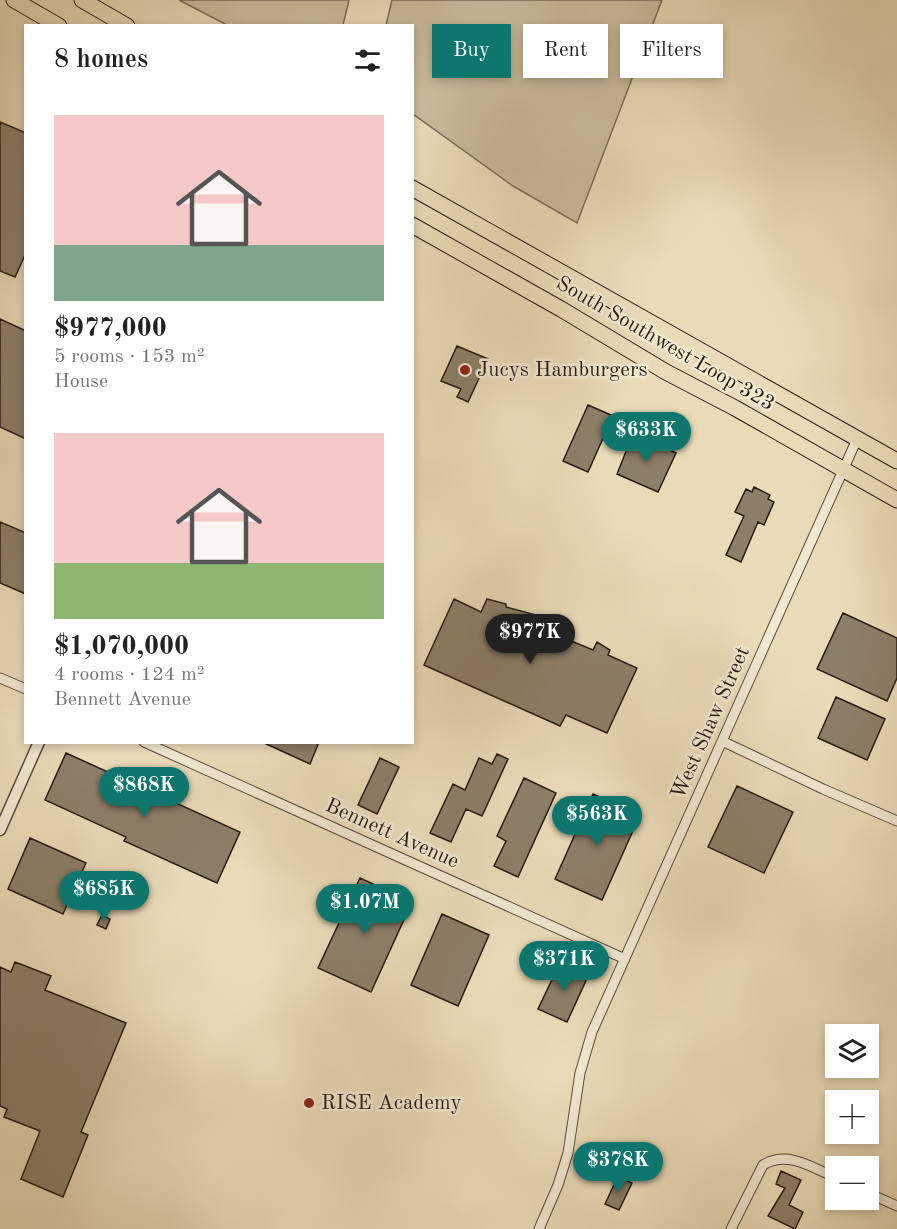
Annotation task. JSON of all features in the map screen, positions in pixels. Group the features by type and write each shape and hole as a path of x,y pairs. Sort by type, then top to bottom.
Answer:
{"highway":[{"path":"14,0 56,24"},
{"path":"82,0 124,24"},
{"name":"South Southwest Loop 323","path":"414,189 897,461"},
{"name":"South Southwest Loop 323","path":"414,226 561,309 666,372 897,500"}],"street":[{"name":"West Shaw Street","path":"539,1229 558,1185 568,1152 579,1080 592,1032 857,439"},
{"path":"0,678 24,688"},
{"path":"723,741 823,789 897,821"},
{"path":"0,830 38,744"},
{"name":"Bennett Avenue","path":"148,744 625,959"},
{"path":"731,1229 763,1165 769,1161 790,1158 825,1173"},
{"path":"879,1198 897,1206"}],"shaded area":[{"path":"179,0 349,0 343,24 225,24"},
{"path":"392,0 662,0 653,24 620,24 620,78 632,78 577,223 513,186 414,115 414,24 386,24"}],"building":[{"path":"0,122 24,132 24,257 15,277 0,271"},
{"path":"0,319 24,330 24,438 0,427"},
{"name":"Jucys Hamburgers","path":"457,346 488,359 468,402 457,397 461,389 441,381"},
{"path":"588,405 613,416 588,472 563,461"},
{"path":"633,434 676,453 658,492 617,474"},
{"path":"754,487 770,495 768,499 774,502 764,525 758,522 741,562 726,555 744,516 735,512 746,489 752,492"},
{"path":"0,522 24,532 24,593 0,583"},
{"path":"454,599 481,612 487,599 539,616 552,633 593,650 597,642 610,650 608,655 637,668 607,733 566,715 560,726 424,665"},
{"path":"843,613 897,638 897,678 887,701 817,669"},
{"path":"836,697 885,719 867,760 818,738"},
{"path":"266,744 318,744 310,764"},
{"path":"66,753 240,832 217,883 124,841 126,837 45,800"},
{"path":"497,754 508,759 482,816 466,809 451,842 430,833 453,784 465,790 479,758 492,764"},
{"path":"380,758 399,767 377,814 358,805"},
{"path":"524,778 556,793 518,877 494,866 506,841 497,836"},
{"path":"737,786 793,812 764,873 708,847"},
{"path":"593,794 640,815 602,900 555,879"},
{"path":"30,838 86,863 63,914 8,889"},
{"path":"360,878 412,902 371,992 318,968"},
{"path":"442,914 489,935 458,1006 411,985"},
{"path":"102,915 110,919 106,929 97,925"},
{"path":"561,961 589,974 567,1022 538,1009"},
{"path":"15,962 51,976 45,990 126,1023 81,1132 88,1135 63,1197 21,1179 40,1131 4,1117 7,1109 0,1106 0,967 11,972"},
{"path":"781,1171 801,1180 789,1205 803,1212 795,1229 768,1216 785,1188 776,1184"},
{"path":"618,1176 632,1183 619,1210 605,1204"}],"place":[{"name":"Jucys Hamburgers","path":"465,370"},
{"name":"RISE Academy","path":"309,1103"}]}
